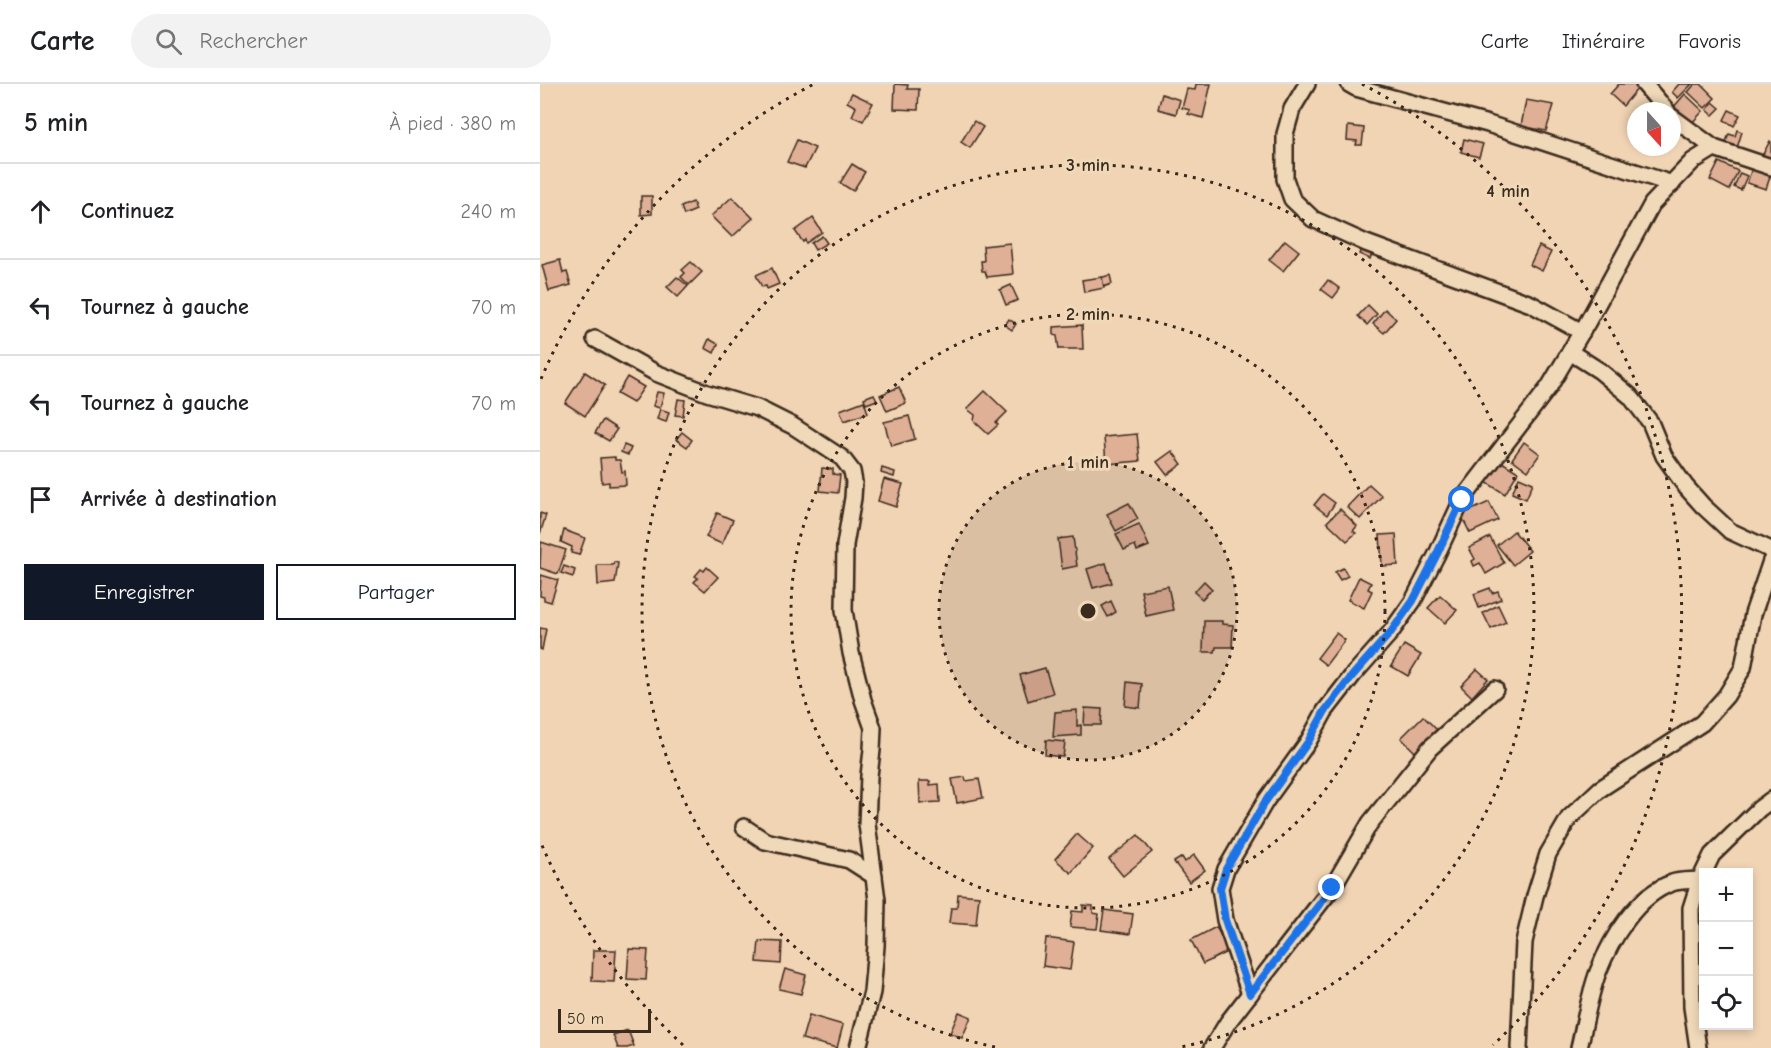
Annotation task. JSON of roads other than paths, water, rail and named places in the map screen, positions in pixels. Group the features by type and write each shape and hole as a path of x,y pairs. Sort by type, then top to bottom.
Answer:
{"street":[{"path":"1307,84 1292,109 1285,134 1285,179 1292,199 1312,219 1366,243 1531,304 1582,332"},
{"path":"1349,84 1356,88 1488,124 1672,184"},
{"path":"1644,84 1659,102"},
{"path":"1681,124 1714,148 1771,167"},
{"path":"1250,994 1225,920 1220,888 1226,869 1265,802 1308,742 1325,711 1391,632 1413,601 1462,500 1549,387 1652,204 1693,161 1714,148"},
{"path":"595,339 656,373 707,393 757,408 794,426 842,458 852,471 853,498 845,545 844,610 851,652 863,700 873,728 867,824 877,900 872,992 858,1048"},
{"path":"1570,352 1600,371 1630,396 1650,422 1664,456 1703,506 1730,531 1771,550"},
{"path":"1519,1048 1524,942 1534,896 1548,854 1569,818 1600,789 1702,723 1726,696 1743,668 1753,614 1771,561"},
{"path":"1212,1048 1228,1022 1332,888 1370,823 1430,748 1495,688"},
{"path":"1706,868 1712,855 1771,800"},
{"path":"744,826 765,841 849,860 874,876"},
{"path":"1579,1048 1597,974 1610,946 1635,909 1654,892 1674,882 1699,880"},
{"path":"1698,1048 1692,1007 1690,943 1691,908 1699,883"}]}
